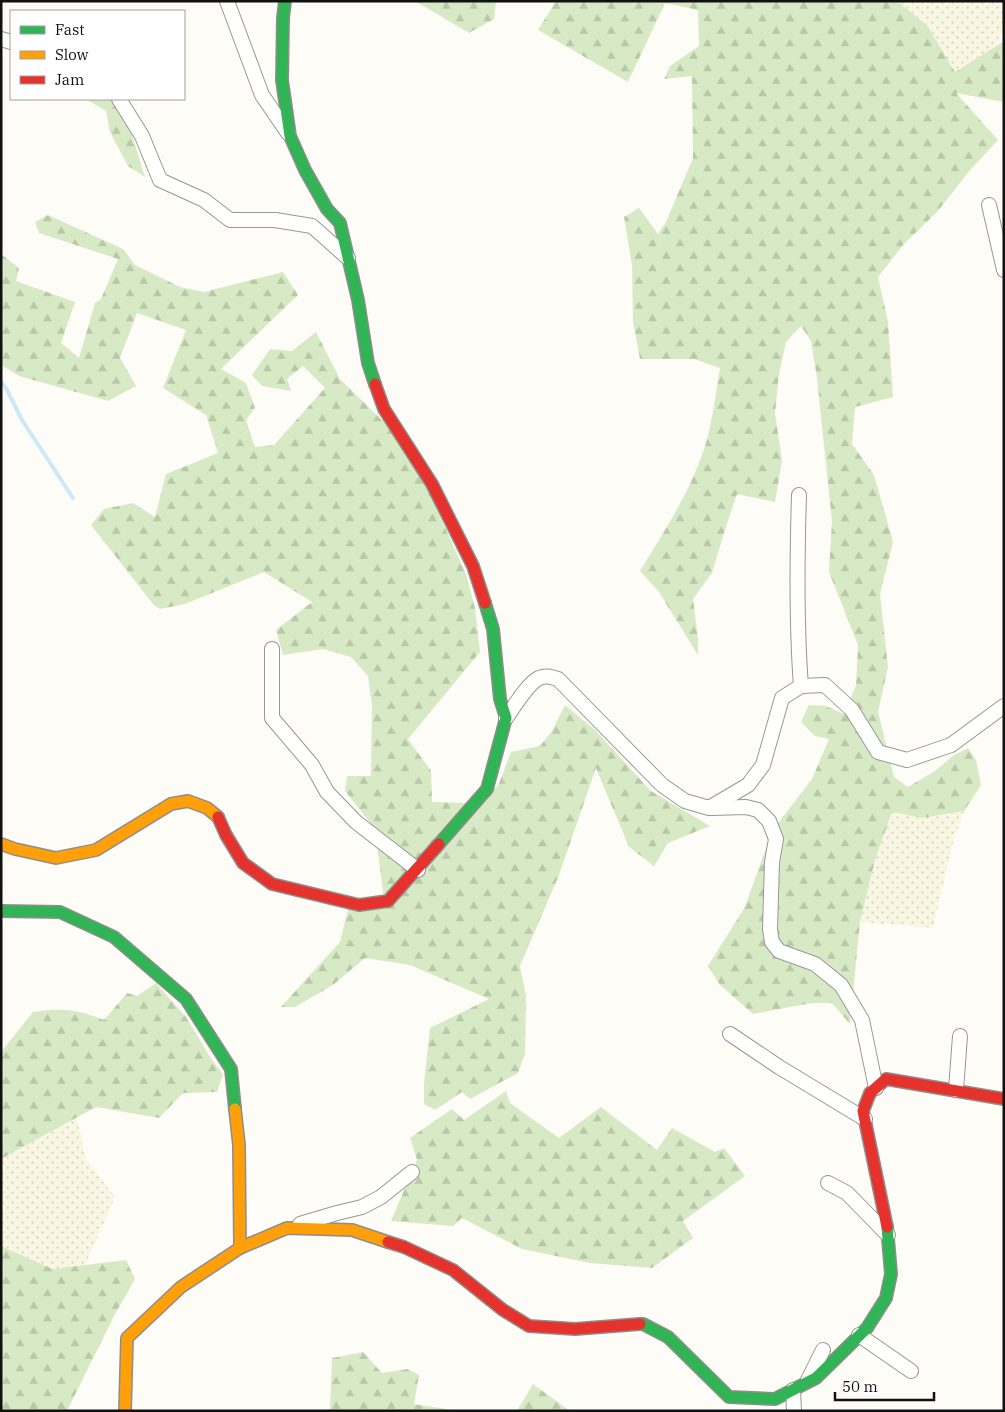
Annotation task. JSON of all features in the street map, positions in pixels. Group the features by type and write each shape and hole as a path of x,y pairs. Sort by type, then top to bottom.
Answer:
{"street":[{"path":"227,1 262,95 290,136 305,170 327,209 340,223 358,300 368,363 384,409 432,484 473,566 493,629 500,699 506,718"},
{"path":"285,1 282,80 290,136"},
{"path":"120,100 142,136 160,180 204,200 230,220 275,220 312,226 349,259"},
{"path":"989,205 1004,270"},
{"path":"799,495 797,589 801,686"},
{"path":"272,649 272,718 312,765 327,792 356,822 418,870"},
{"path":"1,844 56,858 96,850 171,804 188,801 207,808 218,817 226,835 243,863 272,884 359,905 388,901 418,870 487,789 506,718 529,687 538,678 548,676 558,679 662,785 685,801 709,808 746,807 758,810 769,821 776,839 772,862 770,929 772,942 778,951 815,964 841,985 862,1020 876,1088"},
{"path":"709,808 748,785 763,765 782,698 801,686 825,685 852,710 878,752 907,760 951,745 1004,706"},
{"path":"1,911 60,912 114,937 186,999 231,1069 239,1145 240,1248"},
{"path":"730,1034 779,1067 865,1119"},
{"path":"956,1090 960,1036"},
{"path":"729,1397 775,1399 816,1378 867,1328 886,1298 891,1274 887,1221 864,1111 870,1093 886,1079 1004,1099"},
{"path":"125,1411 127,1338 181,1287 240,1248 287,1228 336,1213 362,1208 381,1197 412,1172"},
{"path":"828,1183 847,1193 888,1235"},
{"path":"287,1228 352,1230 404,1248 454,1270 503,1310 529,1326 575,1329 643,1324 668,1337 729,1397 740,1411"},
{"path":"860,1335 910,1372"},
{"path":"807,1382 823,1350"},
{"path":"792,1390 794,1411"}],"shaded area":[{"path":"897,1 1004,1 1004,25 997,45 955,73 927,25"},
{"path":"964,811 953,842 933,928 860,922 875,860 892,812 922,818"},
{"path":"77,1118 86,1159 115,1197 85,1266 53,1269 1,1246 1,1159"}],"green space":[{"path":"415,1 496,1 494,19 469,33"},
{"path":"556,1 897,1 927,25 955,72 1004,41 1004,102 956,93 998,140 971,169 937,212 904,244 878,277 888,322 893,397 855,407 852,444 874,475 893,542 880,594 888,667 878,712 894,777 908,787 935,771 954,755 968,748 976,760 981,785 964,811 922,818 892,812 875,860 860,922 850,1024 832,1003 812,1003 753,1014 720,985 708,966 745,907 772,831 812,779 829,739 815,736 801,722 809,705 826,706 844,714 856,685 858,645 829,572 832,521 817,378 811,341 801,326 786,342 779,374 775,413 782,461 775,502 737,494 712,573 693,599 698,655 659,592 640,571 690,485 702,455 713,412 720,368 694,359 640,359 633,322 632,265 624,217 639,208 658,234 666,222 693,158 692,76 664,79 670,66 699,46 698,10 665,3 628,82 538,30"},
{"path":"88,100 115,100 131,132 145,177 128,166 110,132 106,111"},
{"path":"48,215 123,249 135,265 180,287 204,292 283,272 298,295 221,369 246,383 255,408 246,420 255,447 274,445 325,388 303,366 287,379 291,391 262,386 252,375 270,349 292,351 316,332 340,379 386,424 427,487 466,574 475,608 480,652 408,739 431,771 432,802 465,803 498,786 511,752 540,746 552,731 565,705 595,730 651,791 710,826 668,843 654,866 629,847 596,768 559,875 520,966 526,996 525,1054 518,1073 470,1099 462,1092 435,1110 424,1104 424,1083 430,1028 489,999 410,965 365,958 333,985 295,1007 281,1007 340,942 348,909 385,908 375,829 345,791 347,776 371,776 372,705 368,676 351,657 323,649 283,655 276,630 312,602 264,572 185,604 160,609 153,604 91,525 104,509 133,503 155,517 166,474 218,453 206,415 163,388 186,330 137,313 120,358 136,386 108,401 19,376 1,365 1,254 19,268 16,281 75,302 61,343 79,358 95,303 101,299 118,259 39,233 35,222"},
{"path":"156,983 186,1017 212,1060 223,1074 217,1092 183,1093 159,1118 96,1107 1,1159 1,1052 33,1012 69,1010 104,1020 127,993 137,996"},
{"path":"506,1091 510,1103 559,1138 601,1107 657,1150 672,1128 715,1152 724,1148 745,1176 683,1221 693,1238 652,1268 590,1263 522,1249 462,1218 453,1226 391,1221 417,1160 410,1138 452,1109 464,1120"},
{"path":"1,1246 53,1269 126,1260 135,1279 114,1316 67,1411 1,1411"},
{"path":"363,1352 382,1373 408,1369 419,1375 414,1404 452,1411 330,1411 332,1358"},
{"path":"533,1384 570,1411 517,1411"}],"waterway":[{"path":"1,382 22,420 73,498"}],"traffic: fast":[{"path":"285,1 282,80 290,136 305,170 327,209 340,223 358,300 368,363 375,384"},
{"path":"439,844 487,789 506,718 500,699 493,629 485,603"},
{"path":"1,911 60,912 114,937 186,999 231,1069 235,1109"},
{"path":"640,1324 668,1337 729,1397 775,1399 816,1378 867,1328 886,1298 891,1274 887,1227"}],"traffic: slow":[{"path":"1,844 56,858 96,850 171,804 188,801 207,808 218,817"},
{"path":"235,1109 239,1145 240,1248"},
{"path":"125,1411 127,1338 181,1287 240,1248 287,1228 352,1230 388,1242"}],"traffic: jam":[{"path":"375,384 384,409 432,484 473,566 485,603"},
{"path":"218,817 226,835 243,863 272,884 359,905 388,901 439,844"},
{"path":"887,1227 863,1111 870,1093 886,1079 1004,1099"},
{"path":"388,1242 404,1247 453,1270 503,1310 529,1326 575,1329 640,1324"}]}
